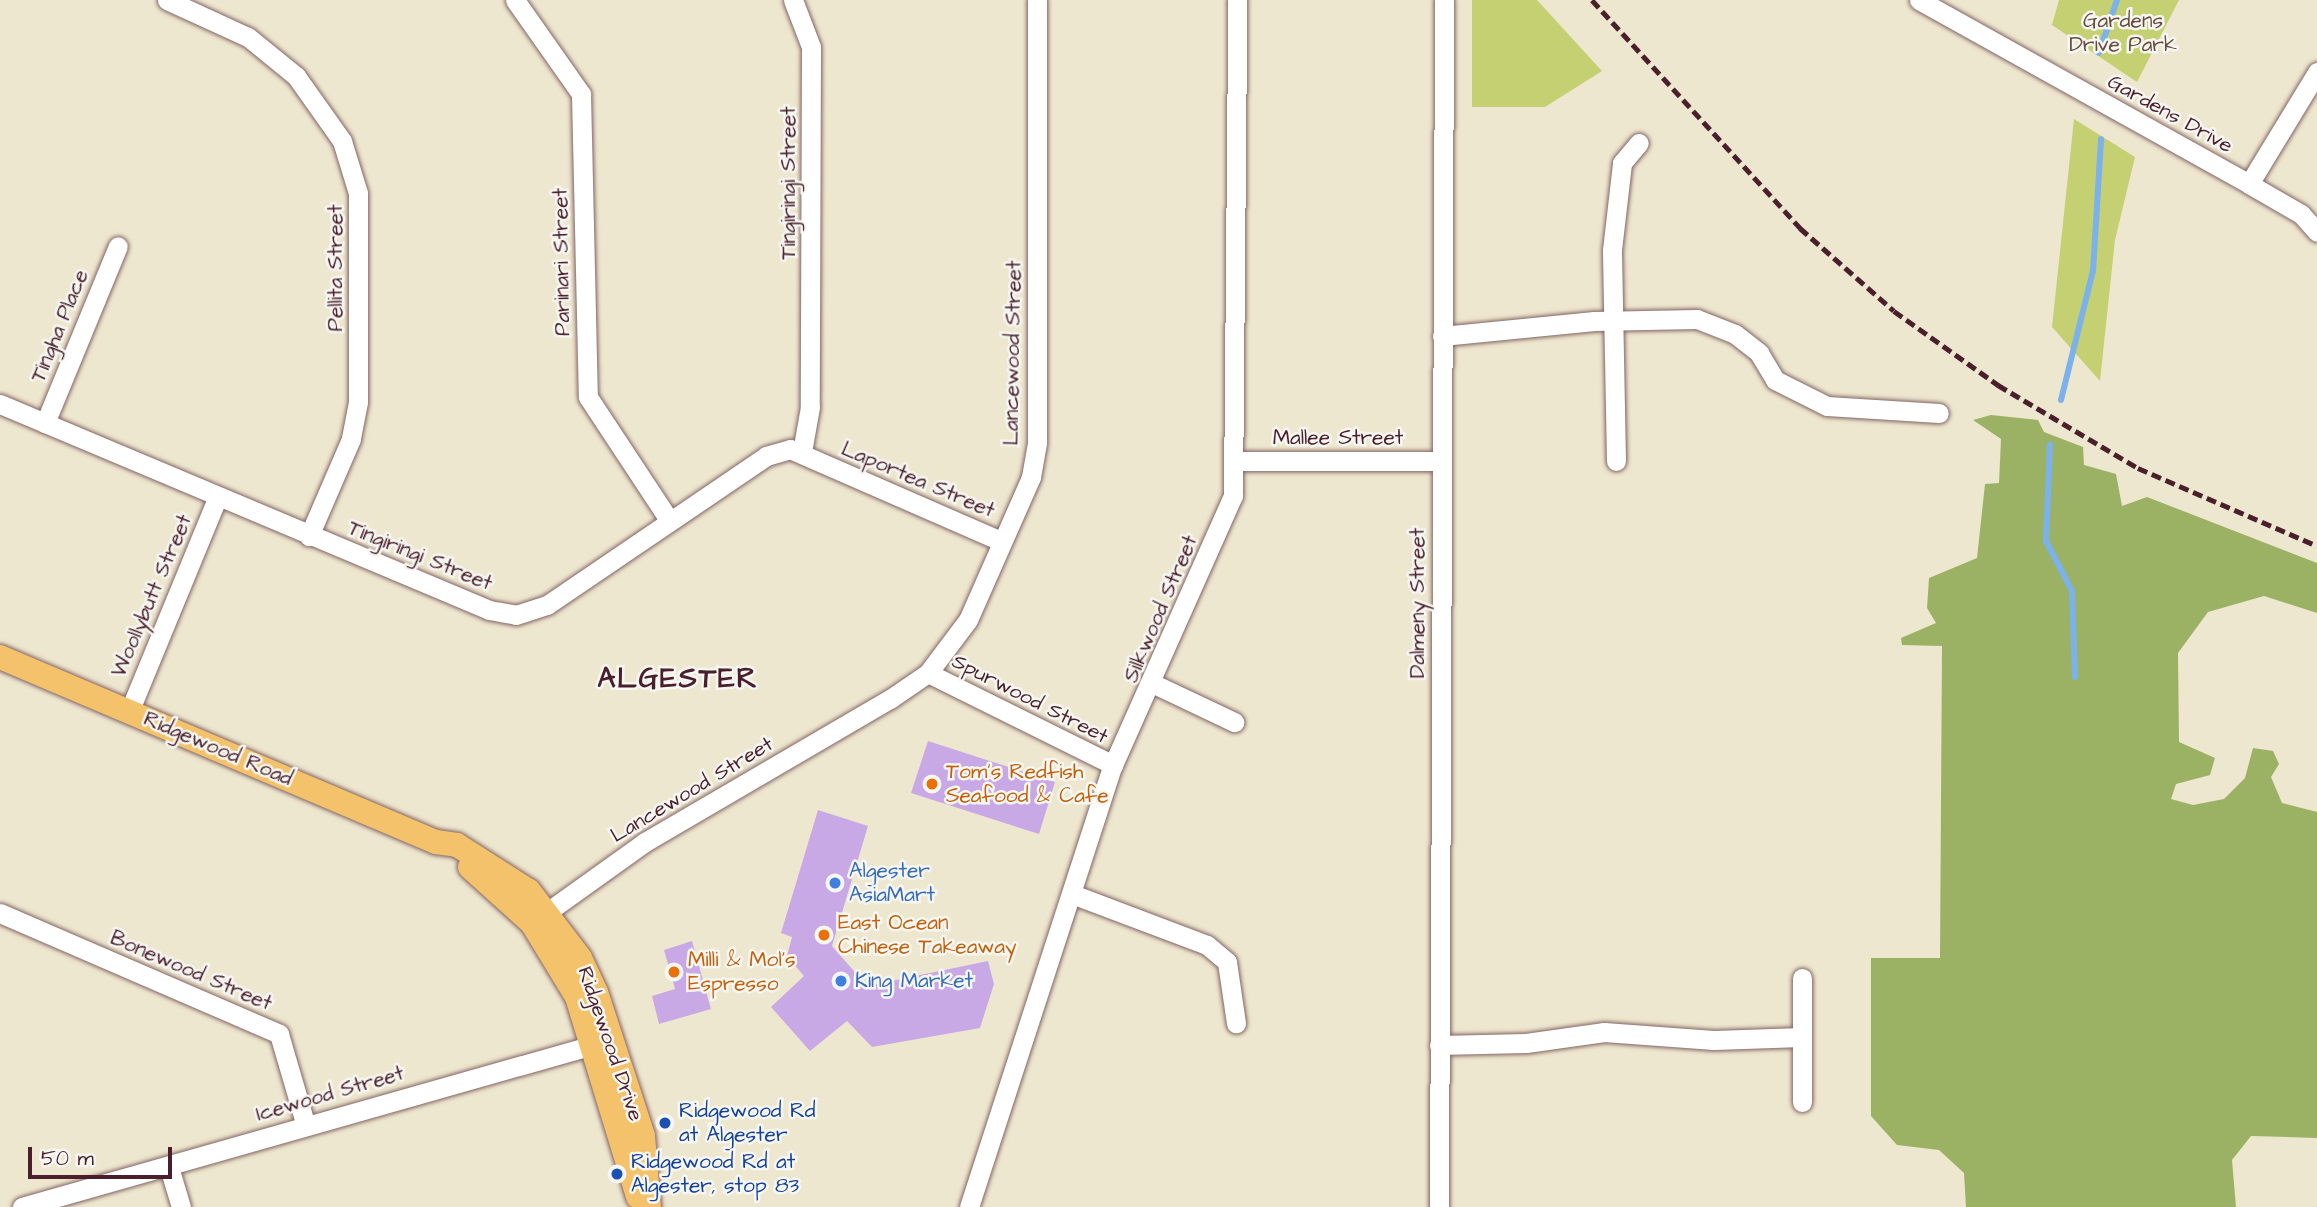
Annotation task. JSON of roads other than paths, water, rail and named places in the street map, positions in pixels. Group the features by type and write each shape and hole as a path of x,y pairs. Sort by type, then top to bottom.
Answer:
{"main road":[{"name":"Ridgewood Road","path":"0,657 436,842"},
{"name":"Ridgewood Drive","path":"436,842 488,861 580,958 603,1042 641,1207"},
{"name":"Ridgewood Drive","path":"603,1042 643,1136 649,1207"}],"street":[{"name":"Pellita Street","path":"167,0 248,37 296,76 342,141 358,192 358,402 351,439 309,536"},
{"name":"Parinari Street","path":"515,0 581,94 588,397 669,520"},
{"name":"Tingiringi Street","path":"0,404 309,536 516,615 547,606 766,456 809,456 811,47 793,0"},
{"name":"Lancewood Street","path":"539,917 645,842 928,673 968,620 1031,477 1037,442 1037,0"},
{"name":"Silkwood Street","path":"969,1207 1113,765 1154,684 1233,496 1237,0"},
{"name":"Dalmeny Street","path":"1438,1207 1444,0"},
{"name":"Gardens Drive","path":"1919,0 2301,214 2317,232"},
{"path":"2249,184 2317,72"},
{"path":"1616,461 1610,320 1622,163 1639,143"},
{"name":"Tingha Place","path":"45,423 118,246"},
{"path":"1442,336 1610,320 1697,319 1735,334 1759,353 1775,380 1827,406 1939,414"},
{"name":"Laportea Street","path":"809,456 1002,541"},
{"name":"Mallee Street","path":"1235,461 1441,461"},
{"name":"Woollybutt Street","path":"129,712 218,498"},
{"name":"Spurwood Street","path":"928,673 1113,765"},
{"path":"1154,684 1234,722"},
{"path":"1072,894 1207,945 1227,962 1236,1023"},
{"name":"Bonewood Street","path":"0,913 279,1034 306,1123"},
{"path":"1802,978 1802,1102"},
{"path":"1439,1045 1604,1032 1714,1040 1802,1037"},
{"name":"Icewood Street","path":"22,1207 169,1167 306,1123 603,1042"},
{"path":"169,1167 181,1207"}],"waterway":[{"path":"2099,53 2117,0"},
{"path":"2061,400 2093,271 2101,139"},
{"path":"2050,445 2046,541 2072,591 2075,677"}],"railway":[{"path":"1592,0 1800,228 1894,311 1998,385 2138,468 2317,546"}],"place":[{"name":"Tom's Redfish Seafood & Cafe","path":"932,784"},
{"name":"Algester AsiaMart","path":"835,883"},
{"name":"East Ocean Chinese Takeaway","path":"824,935"},
{"name":"Milli & Mol's Espresso","path":"674,972"},
{"name":"King Market","path":"841,981"},
{"name":"Ridgewood Rd at Algester","path":"665,1123"},
{"name":"Ridgewood Rd at Algester, stop 83","path":"617,1174"}],"district":[{"name":"ALGESTER","path":"678,679"}],"park label":[{"name":"Gardens Drive Park","path":"2123,33"}]}
